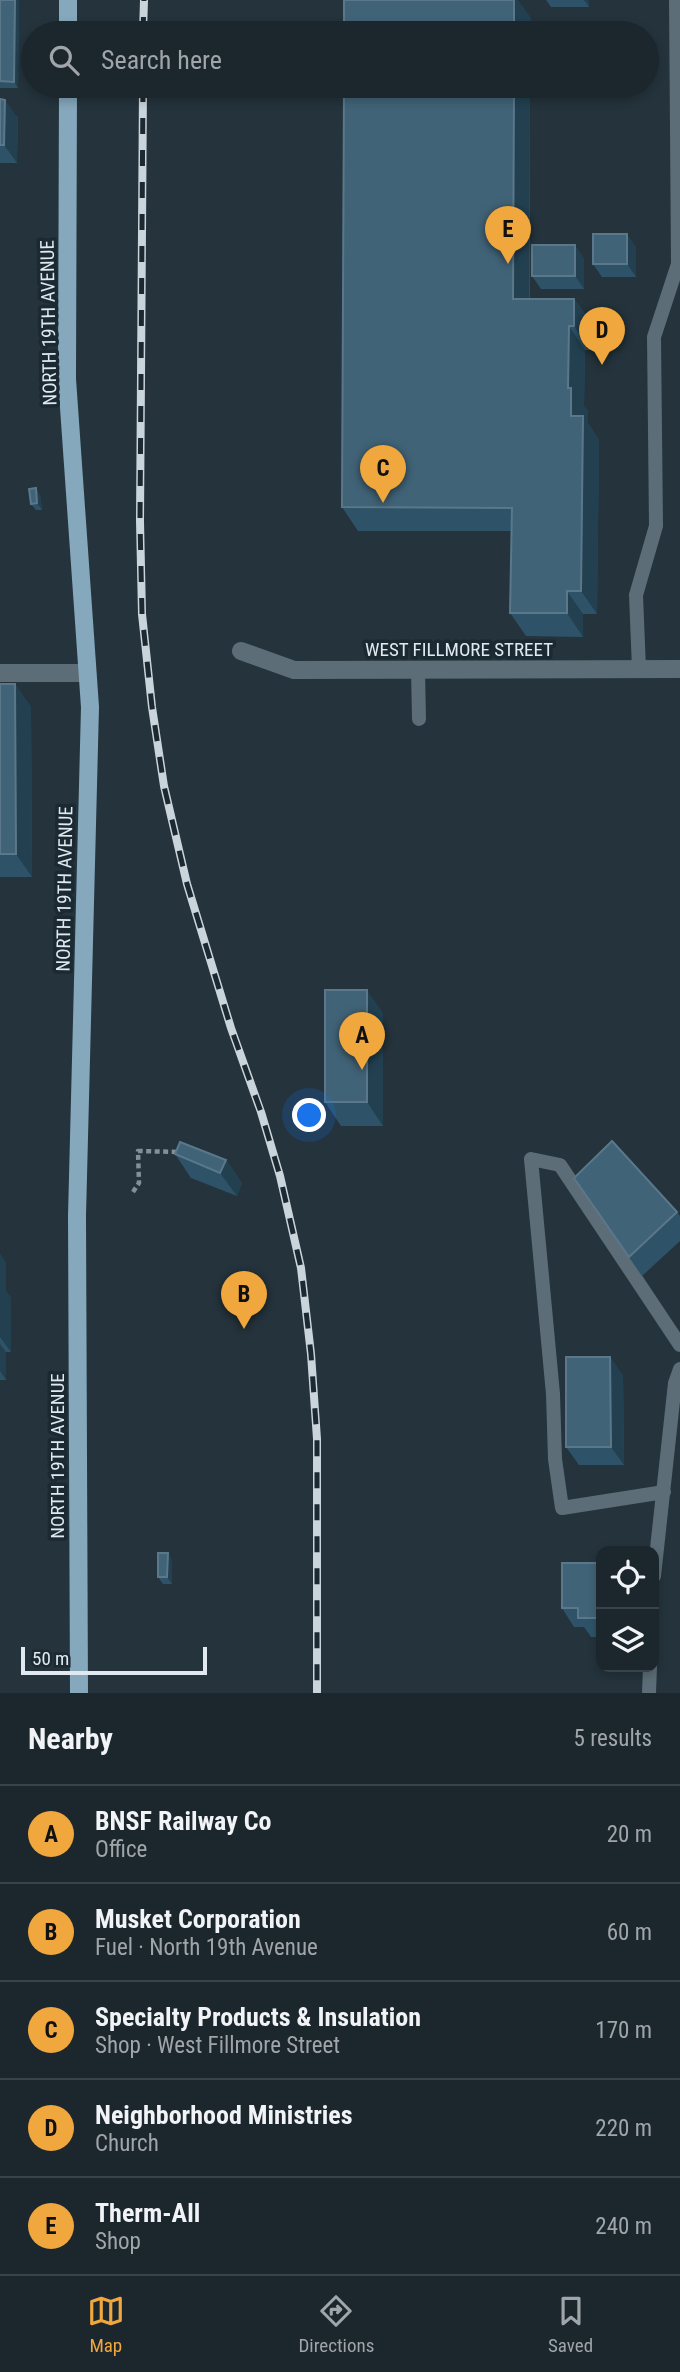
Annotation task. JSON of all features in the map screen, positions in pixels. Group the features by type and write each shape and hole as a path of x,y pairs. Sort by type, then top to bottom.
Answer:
{"main road":[{"path":"68,0 68,21"},
{"name":"NORTH 19TH AVENUE","path":"68,98 67,379 89,721 77,1216 79,1693"}],"street":[{"name":"WEST FILLMORE STREET","path":"242,651 294,670 680,669"},
{"path":"0,673 87,673"}],"lane":[{"path":"639,669 636,595 656,526 654,337 678,264 676,0"},
{"path":"418,670 419,719"},
{"path":"664,1492 562,1508 555,1459 553,1394 531,1159 560,1164 680,1345"},
{"path":"658,1546 675,1383 680,1370"},
{"path":"649,1693 650,1672"}],"path":[{"path":"134,1192 139,1183 138,1151 188,1152"}],"building":[{"path":"0,0 15,0 14,82 0,81"},
{"path":"344,0 514,0 514,21 344,21"},
{"path":"344,98 514,98 513,299 574,299 574,326 569,326 568,388 571,388 571,416 583,416 581,591 567,591 567,613 510,613 512,508 342,507"},
{"path":"0,99 5,100 4,145 0,145"},
{"path":"593,234 627,234 627,264 593,264"},
{"path":"532,245 575,245 575,276 532,276"},
{"path":"36,488 37,503 31,504 29,489"},
{"path":"0,684 15,684 16,854 0,854"},
{"path":"325,990 367,990 367,1102 325,1102"},
{"path":"612,1141 677,1212 629,1257 574,1178"},
{"path":"180,1142 226,1160 220,1173 175,1154"},
{"path":"566,1357 610,1357 611,1447 566,1447"},
{"path":"158,1553 168,1553 167,1577 158,1577"},
{"path":"562,1563 596,1563 596,1618 578,1618 578,1608 562,1608"}],"railway":[{"path":"143,21 144,0"},
{"path":"143,98 140,521 142,614 152,707 164,786 187,884 231,1028 261,1112 280,1176 301,1268 317,1439 317,1693"}],"place":[{"name":"Therm-All","path":"508,264"},
{"name":"Neighborhood Ministries","path":"602,365"},
{"name":"Specialty Products & Insulation","path":"383,503"},
{"name":"BNSF Railway Co","path":"362,1070"},
{"name":"Musket Corporation","path":"244,1329"}]}
